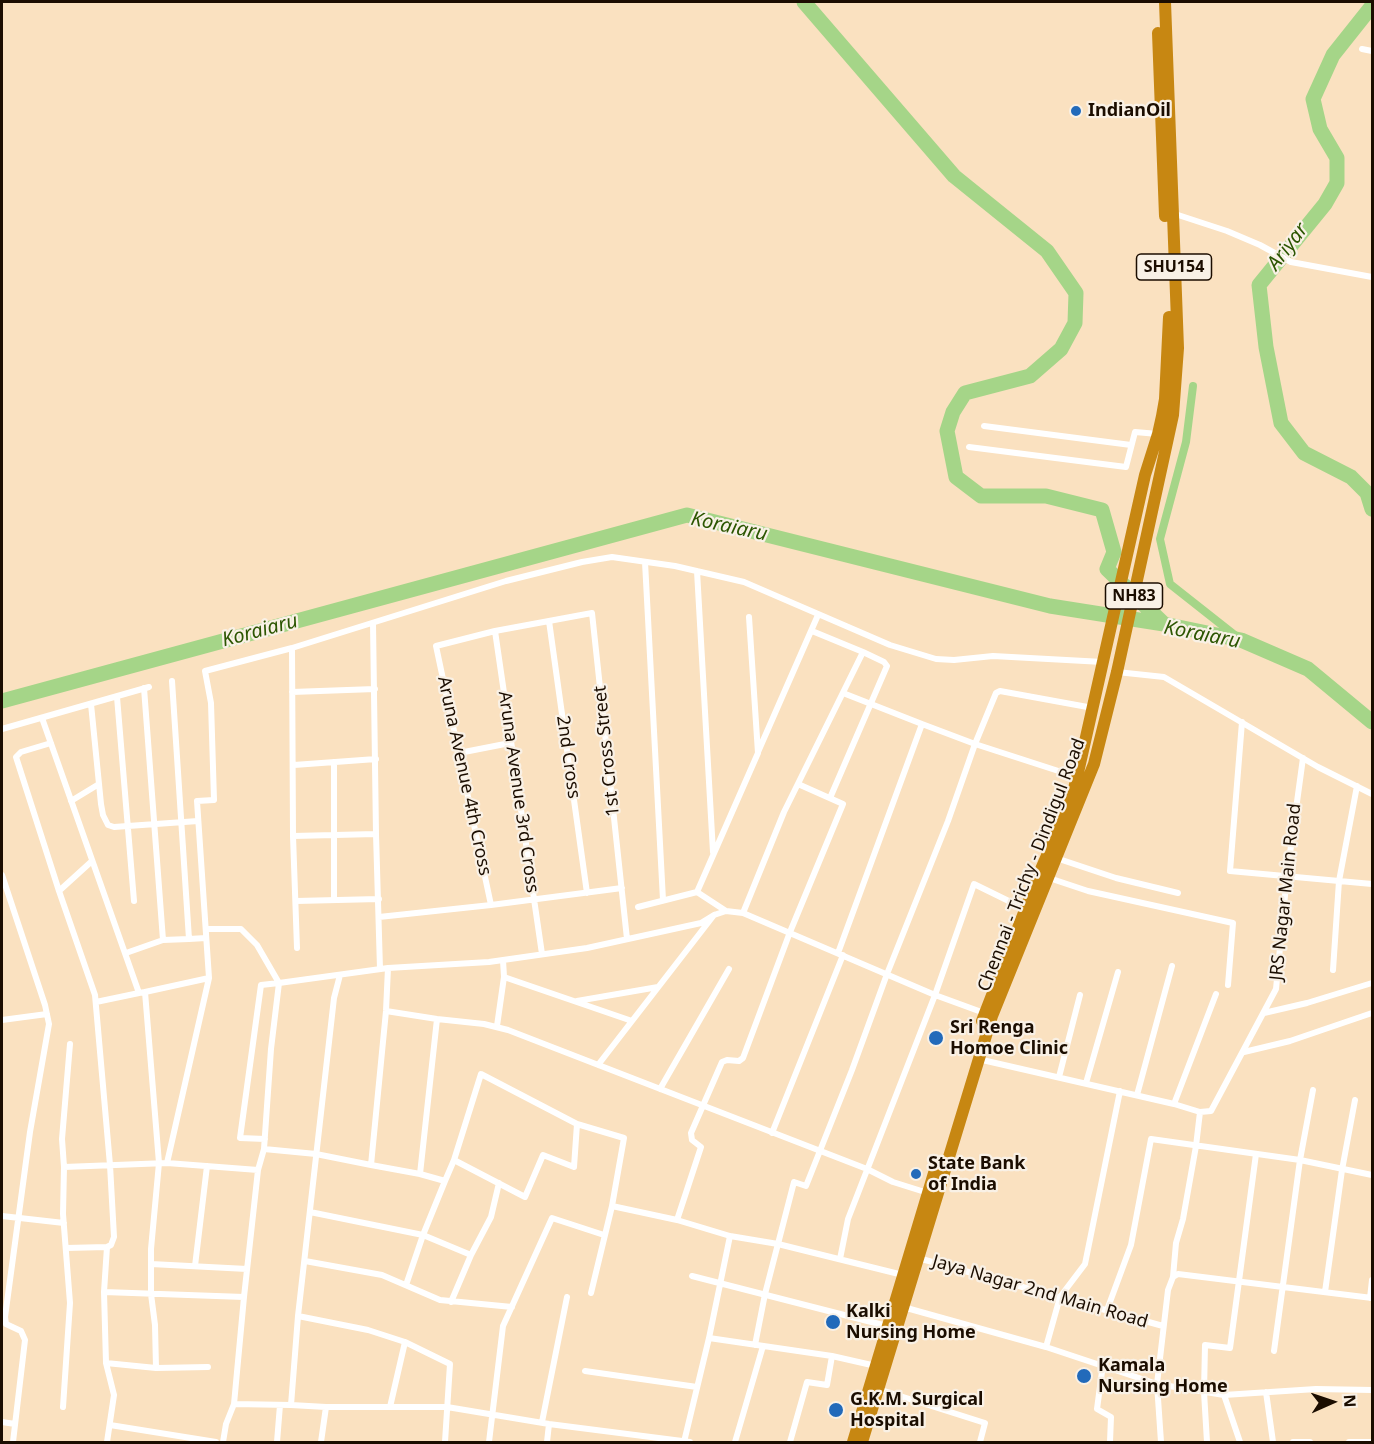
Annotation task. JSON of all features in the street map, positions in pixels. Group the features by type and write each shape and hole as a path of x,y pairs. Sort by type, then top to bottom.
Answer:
{"highway":[{"name":"Chennai - Trichy - Dindigul Road","path":"862,1443 903,1307 928,1193 988,1014 1025,909 1055,858 1080,803 1094,764 1118,667 1173,415 1178,348 1157,2"},
{"name":"Chennai - Trichy - Dindigul Road","path":"853,1443 903,1275 913,1256 978,1059 988,1014 1071,800 1145,475 1166,399 1169,330 1169,213 1165,2"}],"street":[{"path":"1362,49 1372,51"},
{"path":"1169,213 1227,231 1291,262 1372,278"},
{"path":"984,426 1131,445"},
{"path":"969,447 1126,467 1135,432 1158,434"},
{"path":"167,1163 209,978 197,801 214,800 211,702 205,671 292,648 506,581 612,557 697,571 744,582 890,645 936,659 954,660 993,656 1104,659"},
{"path":"645,562 663,900"},
{"path":"697,571 714,854"},
{"name":"1st Cross Street","path":"549,621 592,613 627,939"},
{"path":"697,892 818,615"},
{"path":"749,617 758,753"},
{"path":"495,631 549,621"},
{"name":"2nd Cross","path":"549,621 587,893"},
{"path":"371,1165 386,1011 376,834 373,623"},
{"name":"Aruna Avenue 4th Cross","path":"491,905 436,646 495,631"},
{"name":"Aruna Avenue 3rd Cross","path":"495,631 542,954"},
{"path":"812,631 863,652 884,662 887,666 830,798"},
{"path":"292,648 293,836 297,948"},
{"path":"743,913 784,812 863,652"},
{"path":"1118,667 1164,677 1303,758 1372,794"},
{"path":"172,681 189,939"},
{"path":"2,729 147,687 163,940"},
{"path":"292,692 375,689"},
{"path":"755,1345 765,1294 795,1182 806,1186 996,693 1000,691 1093,708"},
{"path":"843,693 975,744 1077,777"},
{"path":"117,697 134,901"},
{"path":"91,704 105,822 111,826 128,826 198,821"},
{"path":"42,718 92,861 142,992 159,1163 151,1264 156,1368"},
{"path":"1242,722 1230,871 1372,884"},
{"path":"772,1133 840,954 922,724"},
{"path":"51,743 21,752 16,758 95,994 114,1237 111,1245 106,1247 66,1248"},
{"path":"459,753 510,743"},
{"name":"JRS Nagar Main Road","path":"1200,1112 1211,1111 1276,989 1287,875 1303,758"},
{"path":"294,765 376,759"},
{"path":"334,762 334,900"},
{"path":"71,801 99,784"},
{"path":"677,1220 701,1147 692,1140 691,1133 722,1062 727,1059 735,1061 742,1058 843,804 798,784"},
{"path":"1333,970 1339,880 1357,786"},
{"path":"293,836 376,834"},
{"path":"1055,858 1116,878 1179,893"},
{"path":"59,891 92,861"},
{"path":"2,875 47,1014 48,1034 30,1132 5,1317 6,1324 21,1331 25,1340 13,1443"},
{"path":"1043,876 1088,891 1233,923 1228,985"},
{"path":"840,1259 848,1219 935,995 974,884 1025,909"},
{"path":"379,917 622,888"},
{"path":"638,907 697,892 726,911"},
{"path":"296,901 379,899"},
{"path":"265,1139 240,1138 261,985 384,969 489,962 587,948 701,922 726,911 743,913 935,995 988,1014"},
{"path":"598,1065 714,915"},
{"path":"206,929 241,928 257,945 279,983 271,1049 264,1149 258,1170 234,1404 226,1424 223,1443"},
{"path":"126,953 163,940 206,938"},
{"path":"497,1026 504,977 502,960"},
{"path":"1137,1095 1172,966"},
{"path":"660,1089 729,969"},
{"path":"1086,1083 1118,972"},
{"path":"291,1405 298,1316 316,1154 334,998 340,975"},
{"path":"504,977 632,1021"},
{"path":"96,1002 209,978"},
{"path":"1264,1013 1307,1003 1372,983"},
{"path":"574,1001 659,987"},
{"path":"1174,1104 1216,994"},
{"path":"1059,1077 1080,995"},
{"path":"386,1011 497,1026 867,1169 893,1182 928,1193"},
{"path":"1244,1052 1290,1041 1372,1013"},
{"path":"2,1020 47,1014"},
{"path":"420,1174 437,1019"},
{"path":"63,1407 70,1302 64,1223 62,1139 70,1044"},
{"path":"978,1059 1137,1095 1200,1112 1196,1146 1176,1243 1173,1277 1168,1290 1163,1326 1157,1384 1161,1443"},
{"path":"406,1285 423,1235 454,1160 481,1074 577,1124 624,1138 612,1206 591,1293"},
{"path":"1274,1351 1312,1090"},
{"path":"1046,1347 1060,1297 1085,1264 1120,1091"},
{"path":"1325,1292 1342,1170 1355,1100"},
{"path":"454,1160 525,1197 543,1155 574,1167 577,1124"},
{"path":"1107,1311 1131,1245 1151,1139 1300,1160 1372,1175"},
{"path":"264,1149 316,1154 445,1181"},
{"path":"1207,1443 1204,1392 1205,1346 1230,1348 1256,1154"},
{"path":"64,1167 167,1163 258,1170"},
{"path":"195,1266 207,1166"},
{"path":"451,1302 471,1255 491,1218 499,1183"},
{"path":"612,1206 677,1220 730,1236 778,1244 903,1275"},
{"path":"310,1212 423,1235 471,1255"},
{"path":"2,1216 64,1223"},
{"path":"489,1443 503,1326 552,1218 604,1235"},
{"path":"234,1404 447,1407 686,1442 730,1236"},
{"path":"106,1247 104,1293 106,1363 114,1395 107,1443"},
{"name":"Jaya Nagar 2nd Main Road","path":"913,1256 1163,1326"},
{"path":"305,1261 382,1275 441,1300 512,1308"},
{"path":"151,1264 247,1269"},
{"path":"1173,1277 1178,1274 1371,1298 1372,1281"},
{"path":"692,1276 887,1326"},
{"path":"104,1293 244,1297"},
{"path":"547,1443 545,1423 567,1297"},
{"path":"903,1307 1103,1364 1157,1384 1224,1395 1316,1389 1372,1390"},
{"path":"298,1316 368,1330 405,1342 450,1364 445,1443"},
{"path":"710,1338 831,1356 876,1366"},
{"path":"390,1407 405,1342"},
{"path":"735,1443 763,1346"},
{"path":"790,1443 807,1382 827,1385 831,1356"},
{"path":"106,1363 156,1368 208,1367"},
{"path":"1103,1364 1097,1409 1111,1417 1110,1443"},
{"path":"585,1371 697,1387"},
{"path":"878,1389 985,1423 980,1443"},
{"path":"1266,1392 1274,1443"},
{"path":"1224,1395 1240,1443"},
{"path":"277,1443 280,1406"},
{"path":"321,1443 326,1407"},
{"path":"2,1422 15,1424"},
{"path":"110,1425 216,1443"},
{"path":"1349,1443 1372,1442"},
{"path":"1293,1443 1310,1443"}],"waterway":[{"path":"804,2 954,176 1047,251 1076,293 1075,323 1061,349 1030,376 965,393 953,412 947,431 956,477 981,496 1046,496 1102,510 1114,552 1107,569 1164,624"},
{"name":"Ariyar","path":"1372,6 1333,55 1313,99 1320,129 1337,158 1337,183 1325,204 1259,285 1266,347 1281,423 1304,453 1351,477 1367,493 1372,509"},
{"path":"1193,386 1186,442 1160,539 1170,584 1241,640"},
{"name":"Koraiaru","path":"2,701 687,515 1050,606 1164,624 1241,640 1308,669 1372,722"}],"place":[{"name":"IndianOil","path":"1076,111"},
{"name":"Sri Renga Homoe Clinic","path":"936,1038"},
{"name":"State Bank of India","path":"916,1174"},
{"name":"Kalki Nursing Home","path":"833,1322"},
{"name":"Kamala Nursing Home","path":"1084,1376"},
{"name":"G.K.M. Surgical Hospital","path":"836,1410"}]}
